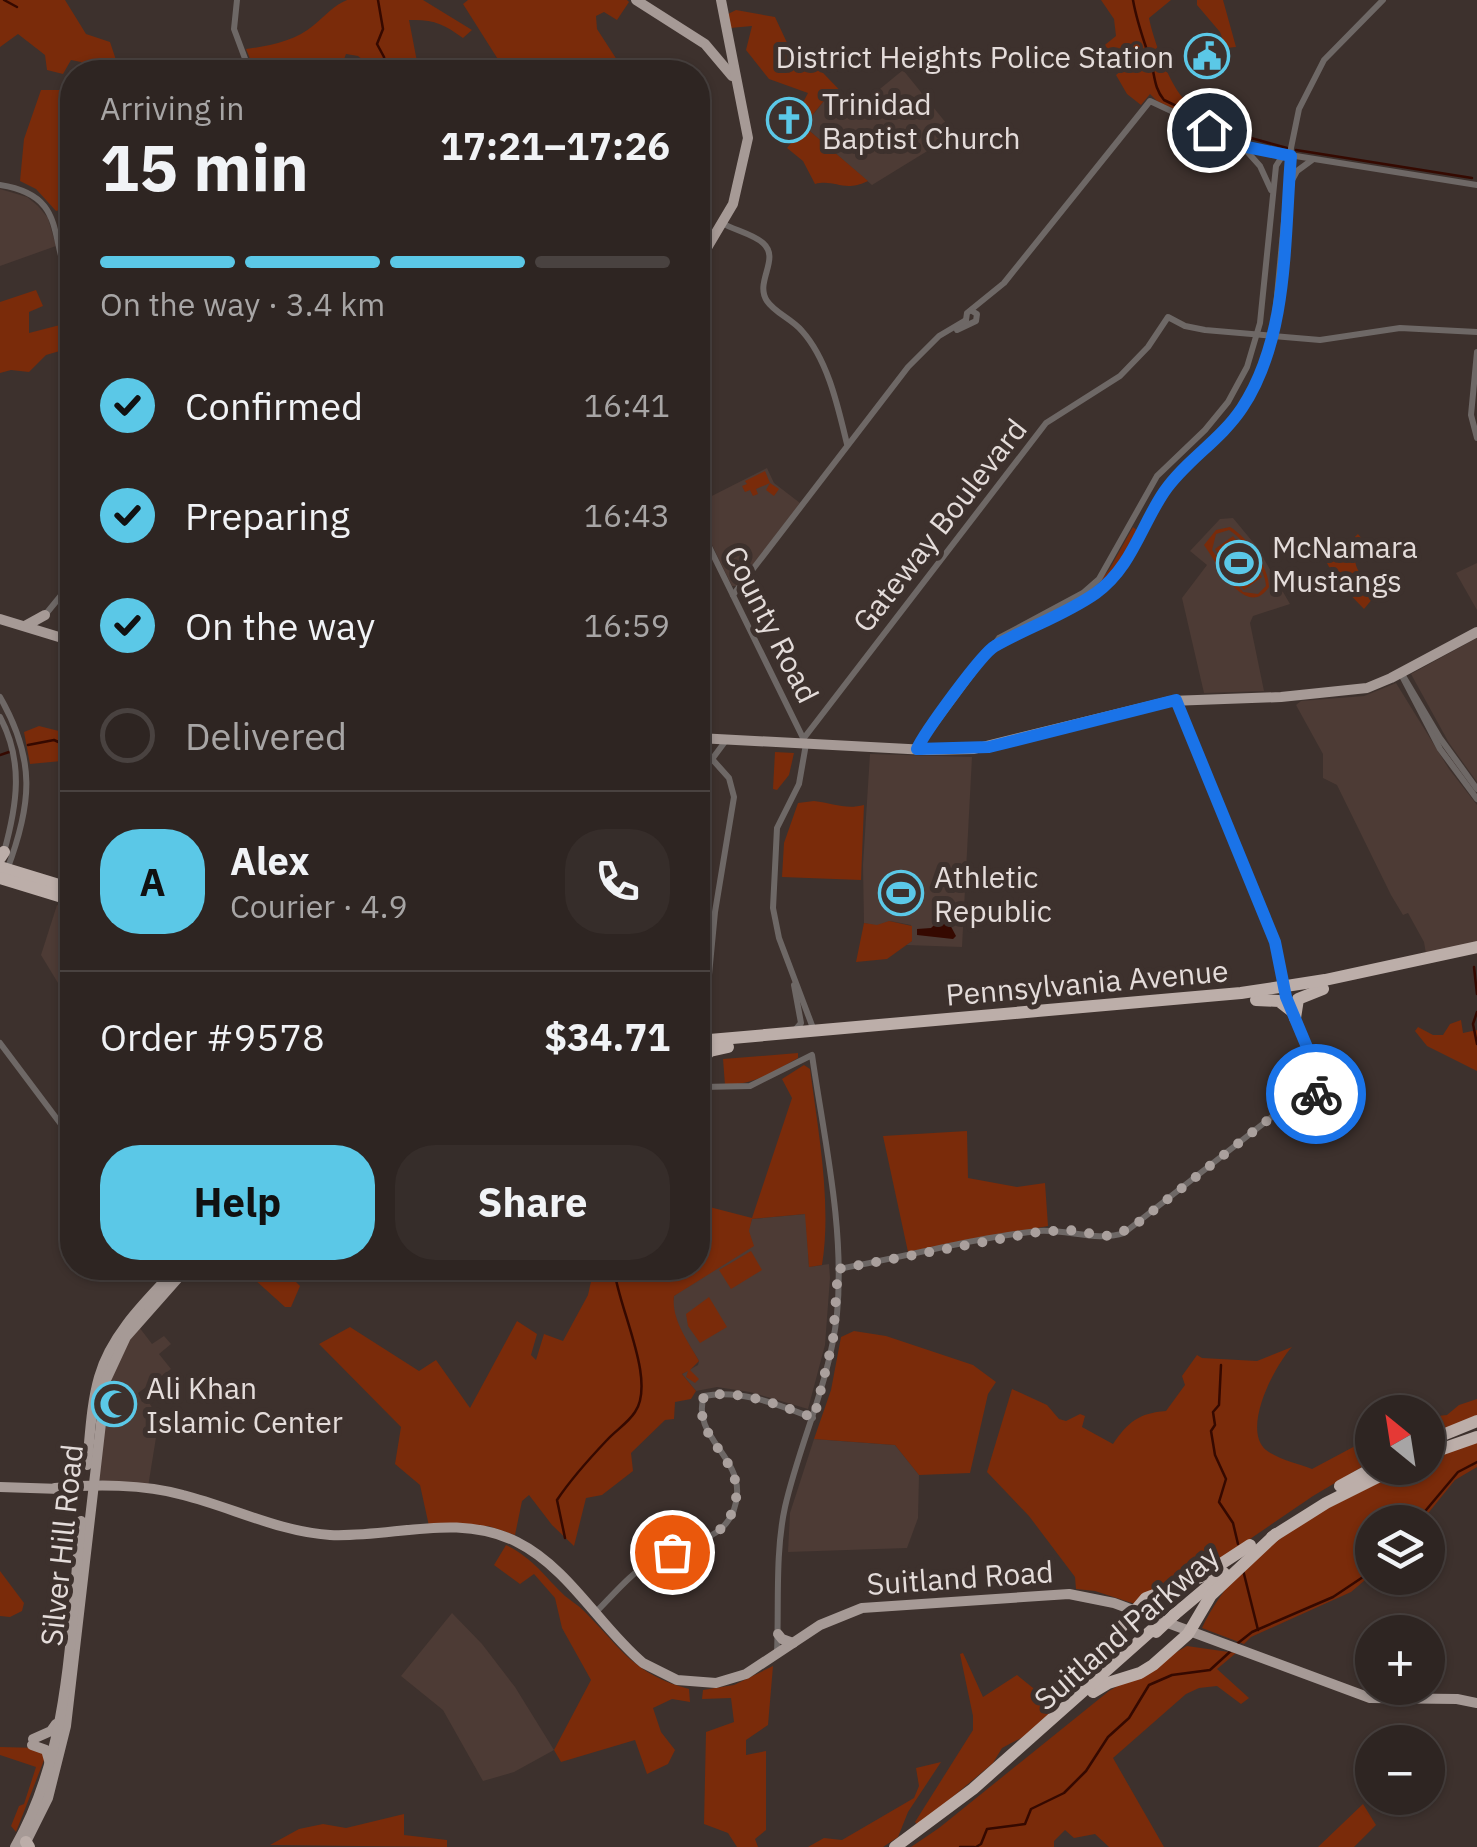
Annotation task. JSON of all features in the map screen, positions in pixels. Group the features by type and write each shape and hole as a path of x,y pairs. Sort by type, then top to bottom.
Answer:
{"highway":[{"path":"3,870 9,885 23,879 60,887"},
{"path":"3,870 60,895"},
{"name":"Pennsylvania Avenue","path":"725,1043 1256,1000 1477,947"},
{"name":"Pennsylvania Avenue","path":"725,1043 819,1030 1323,989 1477,956"},
{"path":"1294,1016 1298,1000 1323,989"},
{"path":"1256,1000 1279,1001 1294,1016"},
{"path":"710,1034 725,1043"},
{"path":"710,1051 725,1043"},
{"path":"1445,1434 1477,1421"},
{"path":"1445,1448 1477,1436"},
{"name":"Suitland Parkway","path":"895,1847 961,1800 1250,1546 1304,1507 1355,1478"},
{"name":"Suitland Parkway","path":"1173,1614 1276,1534 1361,1485"},
{"path":"1064,1714 1105,1684 1148,1669 1190,1632 1209,1598 1276,1534"},
{"path":"1050,1721 1076,1692 1109,1642 1150,1596 1205,1575 1250,1546"},
{"name":"Suitland Parkway","path":"904,1847 961,1805 1155,1630"}],"main road":[{"path":"636,0 718,59 741,97"},
{"path":"710,242 742,174 748,138 721,0"},
{"path":"718,59 729,48"},
{"path":"710,238 721,223"},
{"path":"29,628 44,616"},
{"path":"0,619 60,637"},
{"path":"710,738 917,749 989,747 1176,700 1354,690 1401,673 1477,632"},
{"name":"Silver Hill Road","path":"23,1844 48,1798 64,1741 96,1387 106,1357 166,1280"},
{"name":"Suitland Road","path":"0,1486 180,1494 318,1534 441,1527 488,1531 533,1552 643,1663 677,1680 704,1684 731,1680 840,1615 882,1604 1063,1594 1094,1597 1136,1611 1375,1700 1457,1699 1477,1703"},
{"name":"Silver Hill Road","path":"23,1844 50,1765 60,1718 80,1570"},
{"path":"778,1634 793,1643"},
{"path":"50,1765 46,1750 33,1742 51,1731 60,1718"}],"street":[{"path":"237,0 234,29 246,60"},
{"path":"992,647 1082,602 1110,582 1171,483 1216,440 1256,386 1272,336 1288,188 1287,155 1299,110 1313,77 1334,48 1383,0"},
{"path":"733,595 908,367 933,342 969,321 967,313 1016,268 1150,101 1242,146 1477,185"},
{"path":"1242,146 1264,172 1272,199"},
{"path":"917,749 1005,634 1083,593 1102,575 1157,476 1228,402 1247,367 1257,334 1276,162 1287,155"},
{"path":"1288,188 1297,171 1313,159"},
{"path":"0,185 31,194 49,213 60,246"},
{"path":"721,223 759,240 767,248 764,297 796,325 816,350 847,446"},
{"name":"Gateway Boulevard","path":"805,741 1046,423 1120,376 1142,355 1168,316 1185,326"},
{"path":"1162,328 1185,326 1320,340 1400,328 1477,332"},
{"path":"1477,352 1470,415 1477,438"},
{"path":"843,431 856,434"},
{"name":"County Road","path":"710,548 805,741"},
{"path":"44,616 60,597"},
{"path":"1401,673 1448,751 1477,788"},
{"path":"1401,673 1430,732 1477,799"},
{"path":"0,698 20,736 28,768 26,803 3,870"},
{"path":"838,1269 1038,1232 1118,1235 1278,1112 1325,1090 1285,991 1275,942 1176,700"},
{"path":"0,717 12,744 18,779 3,870"},
{"path":"710,763 726,739"},
{"path":"783,1034 802,1024 774,916 774,862 778,822 803,771 805,741"},
{"path":"710,960 734,797 730,778 712,760"},
{"path":"792,974 809,1025 819,1030"},
{"path":"0,1043 60,1123"},
{"path":"710,1088 750,1086 812,1054 836,1217 838,1269 833,1340 784,1513 777,1654"},
{"path":"595,1613 649,1562 708,1539 732,1514 736,1478 710,1438 702,1402 706,1395 746,1397 814,1418"}],"shaded area":[{"path":"0,0 65,0 86,34 110,42 116,60 60,60 60,73 47,70 45,55 18,34 0,47"},
{"path":"347,0 423,0 472,30 463,38 438,23 409,20 417,60 363,60 346,54 344,60 250,60 246,49 299,35"},
{"path":"468,0 629,2 617,20 604,12 596,16 597,29 617,60 498,60 463,4"},
{"path":"1101,0 1171,0 1149,18 1154,38 1174,85 1189,104 1215,118 1211,127 1150,94 1141,105 1127,94 1116,75 1128,65 1121,55 1110,61 1101,48 1116,36 1114,19"},
{"path":"1197,0 1223,0 1236,47 1226,48 1220,32"},
{"path":"736,10 775,17 789,47 800,49 852,103 842,111 827,97 810,118 798,112 808,93 769,79 746,50 752,26 730,28 728,14"},
{"path":"903,70 955,134 872,185 804,126 827,97 847,116"},
{"path":"41,90 60,90 60,210 56,211 36,189 20,181 24,139"},
{"path":"805,127 868,181 852,186 815,184 803,161 787,148"},
{"path":"0,189 27,197 38,206 48,218 56,246 0,266"},
{"path":"36,290 43,306 29,312 29,333 60,325 60,351 46,355 29,372 0,373 0,302"},
{"path":"767,468 774,483 800,503 737,586 732,586 710,541 710,497"},
{"path":"765,471 770,483 756,489 758,494 753,496 750,490 745,492 745,481"},
{"path":"770,483 779,489 774,496 766,490"},
{"path":"1233,518 1257,547 1290,604 1253,616 1250,623 1264,691 1204,693 1182,598 1207,565 1190,551 1220,519"},
{"path":"1133,527 1140,533 1118,571 1093,594 998,642 1097,584"},
{"path":"1230,527 1256,553 1269,587 1260,596 1242,593 1216,564 1204,545 1216,530","holes":["1229,530 1241,540 1262,571 1266,586 1258,594 1243,592 1212,550 1216,534"]},
{"path":"1358,534 1363,540 1355,555 1357,569 1378,592 1364,609 1336,580 1327,563"},
{"name":"McNamara Mustangs","path":"1233,536 1262,577 1244,590 1215,549"},
{"path":"1477,563 1477,610 1456,573"},
{"path":"1477,638 1477,782 1449,743 1411,674"},
{"path":"1396,683 1449,769 1477,805 1477,943 1426,954 1424,942 1408,913 1403,915 1391,895 1337,785 1323,778 1323,754 1296,705 1301,701 1364,696"},
{"path":"39,726 60,731 60,761 30,764 24,732"},
{"path":"775,752 794,753 789,775 777,790 773,789"},
{"path":"870,754 972,757 962,947 906,945 912,941 911,925 890,921 877,926 864,923 863,865"},
{"path":"798,803 864,805 861,880 782,877 784,843"},
{"path":"57,905 60,906 60,986 41,955"},
{"path":"942,918 947,919 956,936 953,939 917,935 917,929 931,928"},
{"path":"889,921 912,926 912,941 887,959 856,962 864,923 877,925"},
{"path":"1461,1020 1463,1033 1477,1030 1477,1071 1427,1046 1415,1031 1418,1027 1433,1035 1443,1035 1450,1024"},
{"path":"798,1053 798,1058 763,1077 725,1085 723,1059"},
{"path":"804,1065 810,1069 823,1167 822,1265 809,1267 805,1214 752,1219 749,1231 754,1246 710,1274 710,1207 752,1218 792,1098 782,1079"},
{"path":"967,1131 968,1178 1017,1187 1045,1183 1048,1226 908,1252 883,1136"},
{"path":"806,1214 809,1267 829,1264 825,1345 808,1409 750,1392 717,1387 696,1391 682,1374 699,1361 680,1330 672,1308 674,1296 692,1280 710,1280 710,1264 748,1231 752,1219"},
{"path":"751,1251 762,1270 731,1289 719,1270"},
{"path":"255,1280 294,1280 300,1286 291,1307 285,1307"},
{"path":"591,1280 700,1280 674,1296 678,1321 699,1361 690,1370 699,1379 695,1383 686,1377 688,1371 682,1374 696,1391 691,1399 675,1402 674,1419 665,1420 631,1453 633,1471 602,1495 586,1498 574,1546 529,1495 522,1501 515,1535 488,1526 429,1526 420,1485 395,1464 401,1427 319,1344 350,1327 419,1371 436,1360 470,1408 517,1321 537,1334 531,1355 536,1360 544,1334 563,1341 588,1295"},
{"path":"709,1297 727,1327 700,1343 688,1326 686,1314"},
{"path":"139,1327 152,1344 164,1336 171,1344 159,1354 171,1369 138,1393 159,1419 148,1487 96,1479 109,1380 123,1348"},
{"path":"854,1331 886,1336 973,1365 996,1382 988,1394 970,1473 919,1475 895,1445 814,1439 831,1390 841,1337"},
{"path":"1292,1347 1263,1397 1257,1428 1266,1450 1312,1469 1355,1446 1355,1471 1209,1567 1135,1604 1076,1589 1075,1577 1029,1516 987,1472 1012,1389 1047,1405 1059,1419 1085,1416 1082,1427 1113,1444 1135,1420 1166,1411 1185,1385 1182,1376 1197,1355 1257,1361"},
{"path":"1477,1399 1477,1417 1445,1429 1445,1415"},
{"path":"814,1439 895,1445 919,1475 918,1518 907,1548 788,1552 790,1513"},
{"path":"1477,1441 1477,1467 1455,1480 1435,1505 1355,1505 1355,1589 1351,1592 1251,1637 1244,1644 1202,1628 1241,1571 1278,1540 1329,1506 1370,1485 1445,1485 1445,1453"},
{"path":"506,1545 531,1562 641,1668 689,1689 690,1702 672,1699 653,1708 661,1732 675,1750 668,1764 647,1774 635,1740 561,1762 554,1750 591,1680 562,1628 555,1598 534,1574 520,1584 494,1565"},
{"path":"0,1571 24,1603 22,1611 10,1617 0,1616"},
{"path":"452,1613 515,1687 554,1750 514,1772 483,1781 443,1710 401,1676"},
{"path":"1187,1646 1236,1653 1217,1669 1249,1698 1241,1704 1217,1686 1199,1688 1186,1694 1113,1758 1164,1847 1109,1847 1095,1834 1074,1838 1065,1830 1054,1841 1054,1847 911,1847 1109,1691"},
{"path":"963,1653 983,1697 1017,1675 1033,1688 1051,1686 1051,1712 1023,1737 1002,1748 993,1763 918,1826 915,1822 973,1730 960,1654"},
{"path":"773,1666 768,1725 746,1740 746,1755 766,1751 766,1830 755,1839 758,1847 737,1847 728,1833 704,1824 706,1732 734,1722 731,1698 702,1699 703,1690 734,1685"},
{"path":"0,1747 39,1748 46,1755 16,1832 11,1826 19,1806 24,1804 36,1767 0,1755"},
{"path":"941,1762 908,1812 898,1837 883,1847 808,1847 824,1838 842,1840 914,1798 919,1786 916,1768"},
{"path":"1355,1812 1355,1815 1370,1815 1376,1825 1354,1847 1318,1847"},
{"path":"404,1814 404,1835 447,1840 447,1847 270,1845 299,1829 323,1824 346,1828"}],"waterway":[{"path":"4,0 17,7"},
{"path":"378,0 383,29 377,44 384,60"},
{"path":"1133,0 1164,100 1233,133 1287,148"},
{"path":"1296,150 1472,178"},
{"path":"28,745 54,740 60,743"},
{"path":"0,755 9,752"},
{"path":"1474,967 1477,994"},
{"path":"1477,1012 1473,1024 1477,1044"},
{"path":"565,1538 557,1500 632,1416 641,1398 639,1362 616,1280"},
{"path":"1221,1365 1219,1405 1213,1412 1215,1425 1211,1431 1215,1455 1226,1479 1219,1502 1233,1523 1238,1544"},
{"path":"1430,1505 1458,1472 1477,1462"},
{"path":"1243,1570 1258,1630"},
{"path":"1238,1643 1252,1632 1333,1597 1355,1582"},
{"path":"976,1847 987,1829 1025,1824 1031,1809 1064,1793 1086,1771 1108,1737 1129,1718 1149,1685 1172,1675 1210,1670 1233,1649"},
{"path":"960,1847 974,1847"}],"way so far":[{"path":"672,1552 714,1535 728,1521 736,1503 736,1478 707,1431 702,1413 704,1396 763,1400 814,1418 833,1340 838,1269 1038,1232 1069,1230 1118,1235 1278,1112 1316,1094"}],"place":[{"name":"District Heights Police Station","path":"1207,56"},
{"name":"Trinidad Baptist Church","path":"789,120"},
{"name":"McNamara Mustangs","path":"1239,563"},
{"name":"Athletic Republic","path":"901,893"},
{"name":"Ali Khan Islamic Center","path":"114,1404"}],"route":[{"path":"1209,130 1242,146 1291,156 1278,306 1256,386 1229,426 1171,483 1110,582 1082,602 992,647 917,749 989,747 1176,700 1275,942 1286,997 1325,1090 1316,1094"}]}
